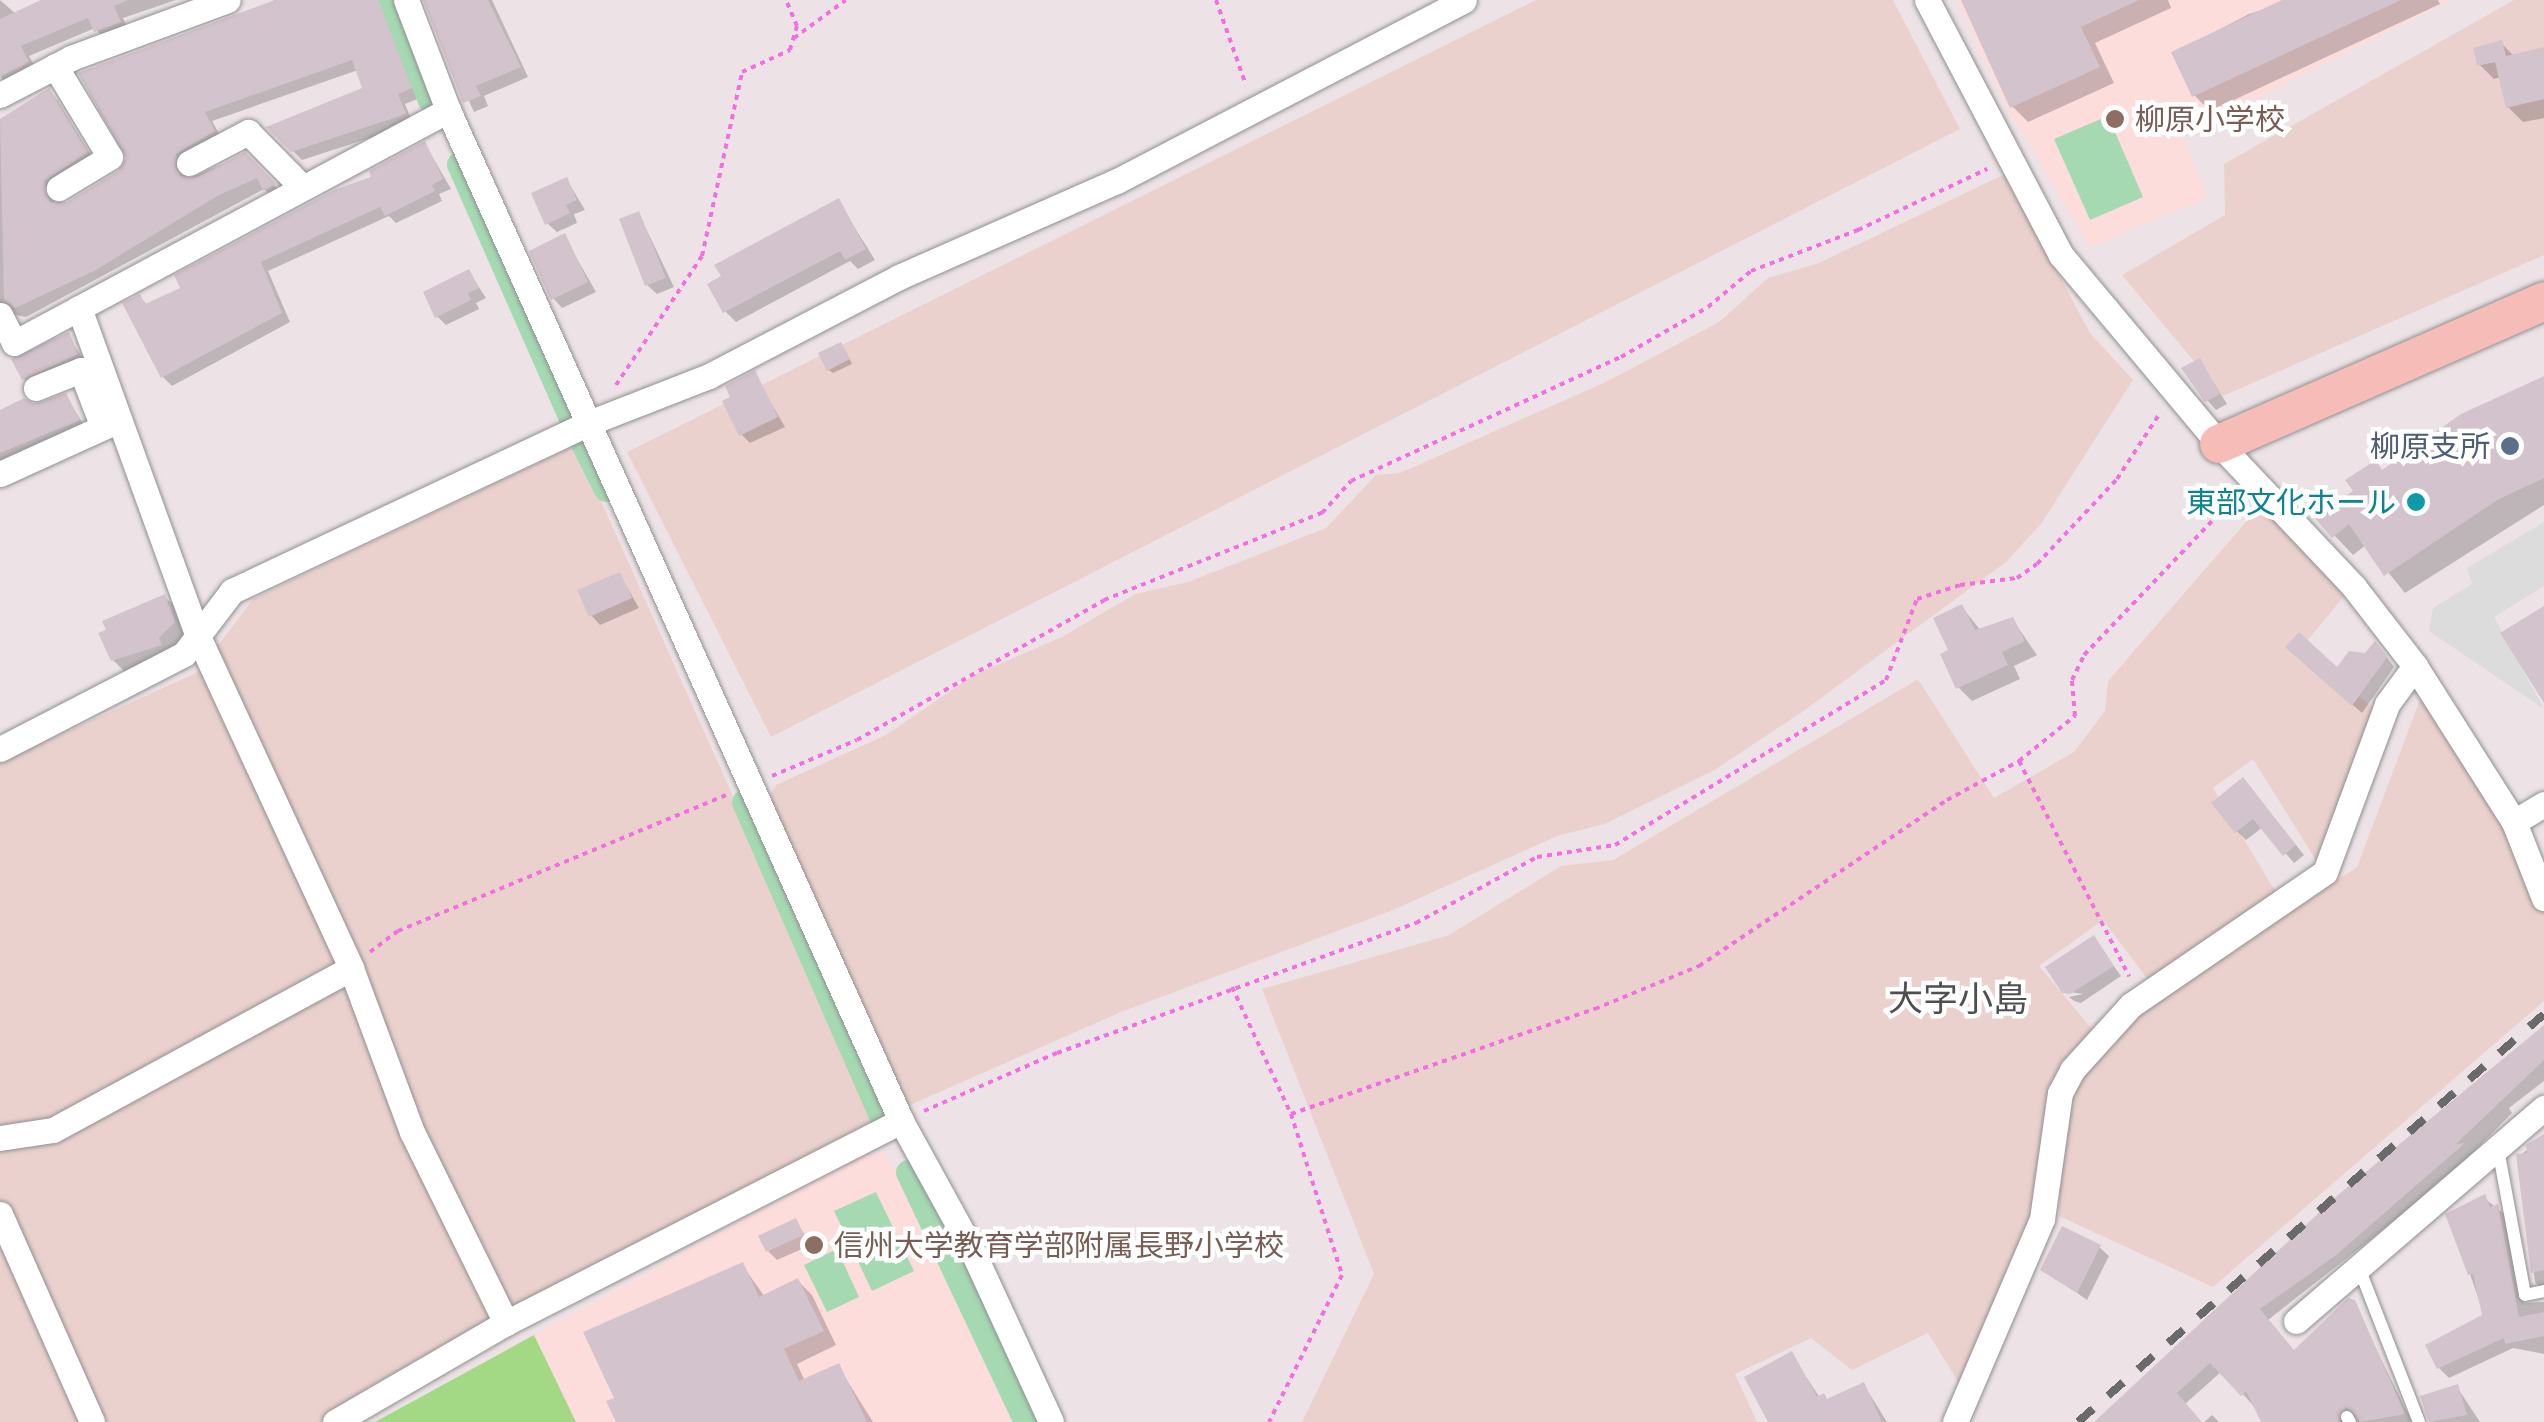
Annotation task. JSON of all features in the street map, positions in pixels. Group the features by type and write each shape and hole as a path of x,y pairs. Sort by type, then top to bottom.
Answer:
{"street":[{"path":"136,31 130,16 174,0"},
{"path":"0,95 136,31 228,0"},
{"path":"406,0 448,110 901,1121 972,1250 1052,1422"},
{"path":"0,749 184,654 232,591 590,422 710,376 900,277 1251,115 1464,0"},
{"path":"1926,0 2061,255 2219,444 2354,586 2415,666 2514,822 2544,898"},
{"path":"55,66 110,157 59,188"},
{"path":"0,315 7,346 448,110"},
{"path":"190,163 248,132 304,188"},
{"path":"2219,444 2544,301"},
{"path":"78,308 111,424 197,634 351,968 412,1132 506,1323"},
{"path":"36,388 80,370 111,424"},
{"path":"0,474 111,424"},
{"path":"1954,1422 2042,1220 2060,1093 2095,1042 2141,998 2326,872 2387,704 2415,666"},
{"path":"2514,822 2544,804"},
{"path":"0,1138 53,1130 351,968"},
{"path":"2296,1320 2544,1108"},
{"path":"334,1422 506,1323 901,1121"},
{"path":"0,1214 92,1422"}],"lane":[{"path":"2497,1147 2526,1294 2544,1291"},
{"path":"2358,1268 2419,1422"}],"path":[{"path":"590,422 702,256 742,72 790,50 794,38 797,26 786,0"},
{"path":"794,38 846,0"},
{"path":"1216,0 1243,63 1251,115"},
{"path":"351,968 398,931 857,740 1104,600 1322,513 1351,481 1620,357 1708,307 1751,271 1858,230 2010,158"},
{"path":"901,1121 1232,987 1416,923 1537,857 1616,845 1886,680 1917,599 1960,585 2018,578 2036,564 2116,479 2175,392"},
{"path":"1291,1114 1595,1009 1699,966 1946,800 2019,762 2074,716 2072,680 2084,655 2252,479"},
{"path":"2019,762 2141,998"},
{"path":"1232,987 1291,1114 1342,1275 1269,1422"}],"shaded area":[{"path":"1536,0 1893,0 1960,129 771,737 627,452"},
{"name":"柳原小学校","path":"1957,0 2451,0 2183,136 2207,198 2089,247 2005,103"},
{"path":"2514,0 2544,0 2544,255 2223,396 2122,275 2225,215 2224,164"},
{"path":"2108,116 2143,197 2090,220 2054,139"},
{"path":"2005,174 2090,333 2133,380 2041,524 2006,562 1802,712 1716,769 1605,824 1557,836 1393,910 1121,1012 901,1109 768,799 776,785 886,735 974,675 1062,637 1135,594 1188,582 1326,528 1376,475 1400,473 1608,381 1719,322 1768,278 1819,263"},
{"path":"576,445 877,1118 322,1422 0,1422 0,762 198,672 253,599"},
{"path":"2272,492 2360,577 2302,647 2375,710 2322,870 2253,759 2213,788 2283,904 2152,985 2103,920 2039,966 2093,1030 2061,1076 2044,1117 2040,1188 1992,1329 1962,1388 1928,1333 1852,1370 1811,1338 1735,1374 1757,1422 1302,1422 1374,1274 1262,989 1449,935 1561,866 1613,860 1918,679 1994,798 2074,752 2105,711 2108,681"},
{"path":"2544,522 2544,586 2494,617 2544,709 2429,631 2433,608 2472,584 2467,568"},
{"path":"2425,686 2544,869 2544,1001 2213,1287 2059,1216 2058,1148 2078,1079 2139,1009 2357,867"},
{"name":"信州大学教育学部附属長野小学校","path":"885,1152 1019,1422 376,1422 861,1155"},
{"path":"876,1192 914,1271 872,1291 834,1211"},
{"path":"837,1249 859,1297 827,1312 804,1265"}],"green space":[{"path":"534,1335 576,1422 375,1422"}],"building":[{"path":"41,0 128,0 114,6 121,22 94,32 88,18 21,46 29,62 0,77 0,19"},
{"path":"275,0 378,0 412,88 398,94 406,114 291,152 266,127 362,88 352,60 205,112 215,131 176,154 180,176 196,178 245,152 276,184 263,191 257,178 219,195 94,271 15,308 4,300 0,119 49,88 88,152 44,181 50,202 67,202 118,171 126,158 78,73"},
{"path":"423,0 488,0 521,67 476,86 481,96 463,103"},
{"path":"1961,0 2139,0 2081,27 2100,67 2010,108"},
{"path":"2282,0 2401,0 2192,97 2171,52"},
{"path":"2502,40 2506,56 2544,47 2544,99 2506,108 2495,62 2477,66 2473,48"},
{"path":"425,141 443,179 432,185 435,191 385,216 380,207 261,262 282,313 161,378 122,303 140,294 145,304 180,288 174,275 334,190 371,177 369,171"},
{"path":"567,177 577,200 566,205 570,213 545,225 531,193"},
{"path":"839,198 866,249 845,260 840,251 723,313 707,284 721,276 714,265"},
{"path":"639,211 666,278 645,286 619,219"},
{"path":"565,233 588,282 551,300 529,251"},
{"path":"469,269 479,288 468,293 471,300 435,318 423,292"},
{"path":"69,332 78,354 22,380 11,359"},
{"path":"841,342 850,359 827,371 818,353"},
{"path":"2200,358 2220,394 2205,402 2181,368"},
{"path":"755,370 778,417 739,436 722,401 730,397 725,386"},
{"name":"東部文化ホール","path":"2544,376 2544,478 2499,499 2384,576 2349,524 2332,538 2314,517 2353,491 2345,480 2376,460 2382,470 2461,414"},
{"path":"66,393 80,420 0,453 0,410 24,398 35,404"},
{"path":"620,572 632,598 589,617 577,590"},
{"path":"165,594 175,622 159,638 162,645 111,661 98,633 106,630 102,621"},
{"path":"1962,604 1975,630 2013,617 2025,641 2002,652 2008,665 1956,689 1940,654 1948,650 1933,618"},
{"path":"2544,606 2544,703 2500,633"},
{"path":"2299,632 2337,667 2349,651 2365,653 2375,641 2387,657 2352,706 2285,647"},
{"path":"2243,777 2296,845 2283,856 2253,819 2235,833 2211,803"},
{"path":"2094,935 2114,966 2070,994 2062,993 2045,967"},
{"path":"2544,1025 2544,1060 2456,1144 2465,1143 2335,1256 2260,1309 2294,1350 2348,1298 2355,1300 2405,1414 2360,1422 2346,1407 2338,1422 2261,1422 2246,1391 2241,1396 2210,1363 2177,1393 2202,1422 2094,1422 2338,1195"},
{"path":"2544,1134 2544,1270 2531,1273 2516,1154 2527,1153 2526,1145"},
{"path":"2485,1194 2490,1207 2498,1204 2519,1317 2544,1312 2544,1336 2505,1344 2504,1338 2437,1369 2425,1345 2482,1315 2473,1274 2468,1275 2445,1214"},
{"path":"796,1218 804,1235 766,1252 758,1236"},
{"path":"2062,1226 2101,1245 2077,1293 2040,1270"},
{"path":"743,1262 759,1297 798,1278 824,1331 784,1349 799,1381 839,1363 867,1422 616,1422 606,1401 614,1398 583,1332"},
{"path":"1792,1351 1817,1397 1824,1393 1827,1399 1864,1382 1882,1422 1768,1422 1744,1377"},
{"path":"2458,1384 2467,1415 2429,1422 2420,1396"}],"waterway":[{"path":"390,0 430,100"},
{"path":"459,164 572,420"},
{"path":"580,437 606,489"},
{"path":"744,802 883,1120"},
{"path":"908,1172 1026,1422"}],"railway":[{"path":"2078,1422 2544,1014"}],"place":[{"name":"柳原小学校","path":"2115,119"},
{"name":"柳原支所","path":"2510,446"},
{"name":"東部文化ホール","path":"2416,502"},
{"name":"信州大学教育学部附属長野小学校","path":"814,1245"}],"district":[{"name":"大字小島","path":"1958,998"}]}
